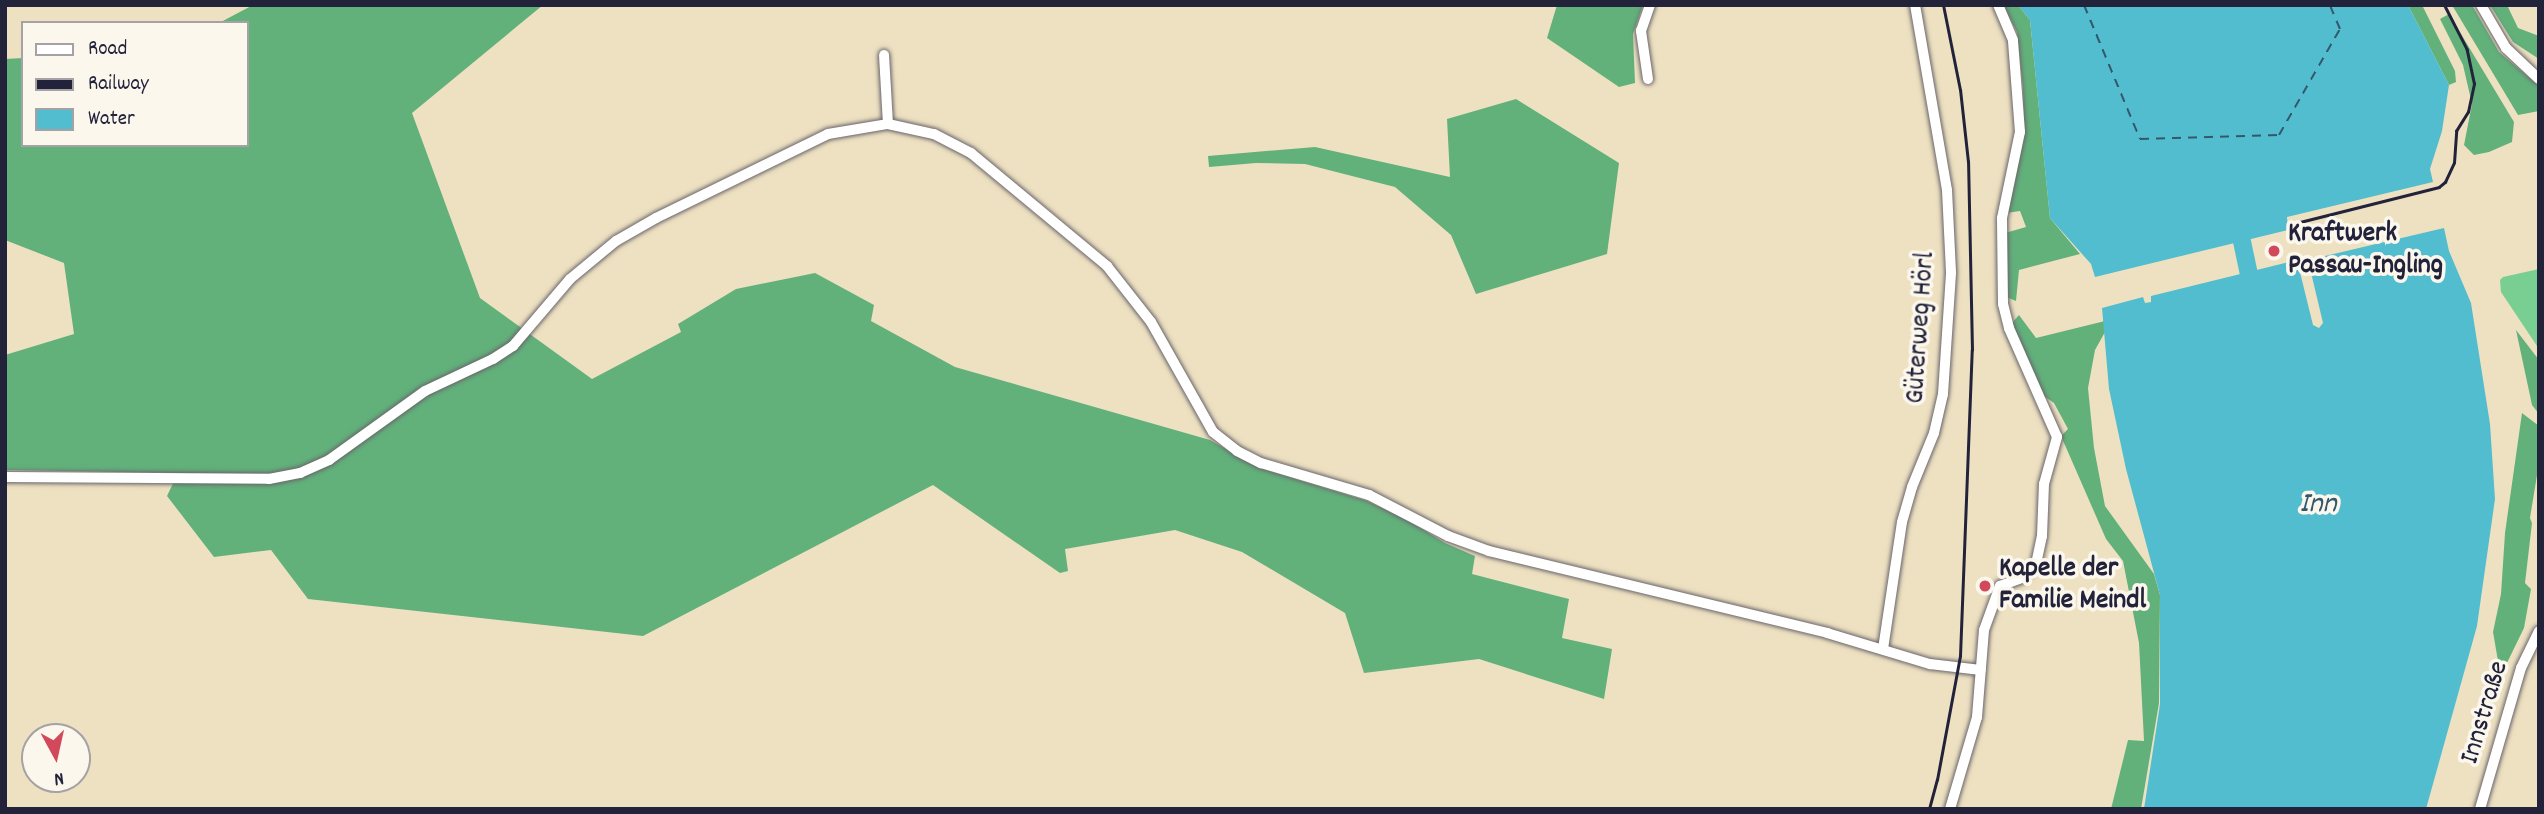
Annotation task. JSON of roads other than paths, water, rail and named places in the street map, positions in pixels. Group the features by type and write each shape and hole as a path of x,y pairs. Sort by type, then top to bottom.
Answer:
{"street":[{"path":"1648,79 1641,31 1650,5"},
{"name":"Güterweg Hörl","path":"1883,649 1902,522 1934,433 1943,394 1951,272 1947,190 1915,5"},
{"path":"1950,809 1978,717 1984,630 2000,586 2022,578 2036,564 2042,536 2043,484 2057,437 2009,328 2003,304 2002,219 2020,132 2013,40 1998,5"},
{"path":"2481,5 2506,48 2539,79"},
{"path":"884,55 888,124"},
{"path":"5,477 269,479 300,473 329,460 425,391 493,359 513,346 570,279 592,259 626,235 828,134 888,124 934,134 971,153 1107,266 1151,322 1213,432 1237,451 1261,463 1369,495 1448,536 1489,551 1883,649 1930,664 1981,670"},
{"name":"Innstraße","path":"2480,809 2521,668 2539,631"}],"water":[{"path":"2018,5 2408,5 2449,85 2442,131 2430,169 2433,182 2287,217 2288,230 2095,277 2091,264 2050,218 2030,20"},
{"name":"Inn","path":"2444,228 2449,251 2471,303 2490,424 2495,499 2477,626 2426,809 2144,809 2160,704 2160,595 2126,469 2109,389 2102,308 2143,297 2145,303 2151,302 2151,296 2297,260 2313,325 2319,328 2323,323 2308,260"}],"waterway":[{"name":"Inn","path":"2237,218 2253,293"}],"railway":[{"path":"1929,809 1960,656 1972,350 1968,162 1960,90 1943,5"},
{"path":"2300,222 2439,187 2445,182 2454,163 2456,131 2468,112 2474,84 2467,50 2444,5"}],"place":[{"name":"Kraftwerk Passau-Ingling","path":"2274,251"},
{"name":"Kapelle der Familie Meindl","path":"1985,586"}]}
